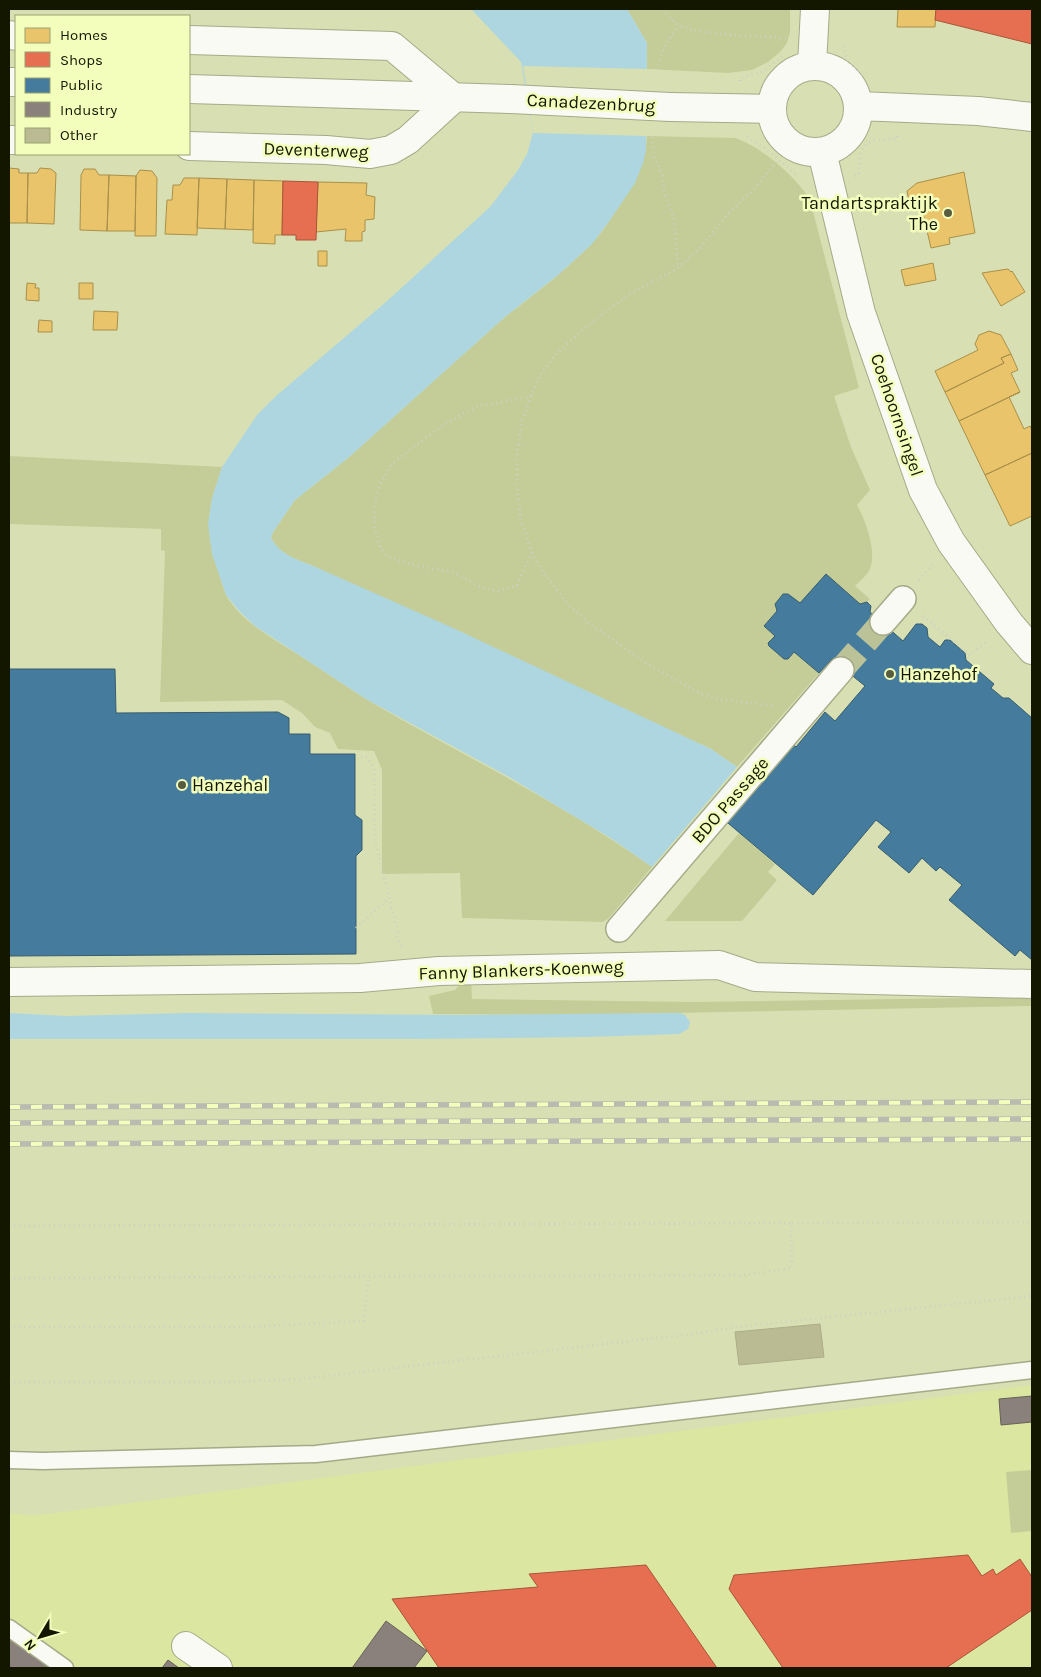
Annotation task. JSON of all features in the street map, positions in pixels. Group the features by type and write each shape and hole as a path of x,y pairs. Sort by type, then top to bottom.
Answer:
{"street":[{"path":"807,27 812,65"},
{"path":"190,40 392,46 454,98"},
{"path":"812,65 829,67 844,76 855,90 859,106 858,119 853,131 840,145 822,152 807,152 792,146 776,130 771,108 774,92 783,78 796,69 812,65"},
{"path":"190,89 454,98"},
{"name":"Canadezenbrug","path":"454,98 740,108"},
{"name":"Deventerweg","path":"190,146 326,150 370,154 391,150 408,140 454,98"},
{"path":"859,106 978,111 1032,117"},
{"path":"740,108 771,108"},
{"name":"Coehoornsingel","path":"822,152 861,313 922,490 951,542 1009,623 1032,650"},
{"path":"883,622 903,599"},
{"name":"BDO Passage","path":"619,929 841,670"},
{"name":"Fanny Blankers-Koenweg","path":"9,982 360,978 413,973 719,965 755,977 1032,984"},
{"path":"186,1646 218,1668"}],"lane":[{"path":"9,1460 316,1454 1032,1370"},
{"path":"9,1628 65,1668"}],"path":[{"path":"663,9 680,26 714,33 807,27 843,36 842,45 848,62 867,80"},
{"path":"657,70 663,49 670,37 680,26"},
{"path":"807,27 788,51 776,62 763,71 740,78 739,133 762,146 805,183 810,184 859,175 861,150 868,143 876,140 897,139 898,108"},
{"path":"652,137 654,156 662,176 664,191 674,219 678,268"},
{"path":"778,160 756,187 728,214 700,248 678,268 628,295 597,318 560,350 539,376 522,421 517,487 521,520 532,553 544,574 568,604 591,625 649,665 700,693 717,699 790,708 802,716"},
{"path":"531,395 528,398 476,408 443,425 393,463 380,485 375,500 374,524 380,548 386,555 412,565 453,572 482,588 498,591 517,585 532,553"},
{"path":"903,599 970,655 1009,623"},
{"path":"361,756 368,758 374,769 375,840 398,929 397,938 413,973"},
{"path":"356,928 389,898"},
{"path":"9,1226 1032,1222"},
{"path":"9,1278 720,1276 766,1273 792,1268 791,1223"},
{"path":"9,1327 246,1327 364,1321 370,1277"},
{"path":"9,1382 233,1382 318,1377 700,1333 819,1317 854,1316 1032,1296"}],"shaded area":[{"path":"627,9 790,9 790,32 787,43 780,52 768,62 752,70 728,73 647,69 647,43"},
{"path":"647,136 735,138 766,155 797,182 810,200 859,388 834,396 851,447 870,490 857,505 870,538 872,547 871,564 868,573 855,586 870,599 860,604 800,603 788,594 783,594 775,604 777,611 764,626 775,636 769,643 769,646 784,659 788,659 794,652 819,673 737,767 711,749 294,558 283,552 271,538 273,532 295,500 348,458 506,316 539,291 595,240 608,223 637,176 644,158"},
{"path":"9,456 222,467 213,495 209,531 214,557 226,595 242,615 263,632 368,700 592,827 652,867 608,919 602,922 462,918 460,873 382,874 382,770 374,751 338,749 330,733 315,727 302,713 282,700 160,702 165,551 161,550 161,529 9,524"},
{"path":"739,833 775,864 768,872 777,880 742,921 665,921"},
{"path":"471,978 472,999 695,1002 1032,997 1032,1006 567,1015 433,1014 429,996 455,990 464,979"},
{"path":"1032,1385 1032,1668 9,1668 9,1513 32,1516"},
{"path":"1032,1470 1032,1531 1011,1533 1006,1472"}],"water":[{"path":"471,9 627,9 647,43 646,150 643,163 635,183 592,244 558,275 506,316 348,458 295,500 273,532 271,538 283,552 294,558 453,628 711,749 737,767 652,867 612,839 509,777 366,699 255,626 226,595 212,554 208,524 212,498 222,467 257,415 276,396 386,302 490,207 518,170 527,154 533,133 521,62"},
{"path":"9,1013 67,1016 187,1013 462,1015 680,1013 685,1015 690,1022 688,1029 679,1034 588,1037 9,1039"}],"pier":[{"path":"523,66 647,69 647,136 533,133"}],"building: Homes":[{"path":"898,9 936,9 935,27 897,27"},
{"path":"9,168 19,169 19,173 28,173 27,223 9,223"},
{"path":"40,168 51,169 56,173 54,224 27,223 28,173 37,173"},
{"path":"84,169 95,169 99,175 109,175 107,231 80,230 81,175"},
{"path":"140,170 152,171 157,178 156,236 135,236 136,176"},
{"name":"Tandartspraktijk The","path":"964,172 975,233 949,238 950,244 931,248 921,205 909,201 907,191 917,183"},
{"path":"109,175 136,176 135,231 107,231"},
{"path":"184,178 199,178 197,235 165,234 167,200 172,200 173,185 180,185"},
{"path":"199,178 227,179 225,229 197,228"},
{"path":"227,179 254,180 253,230 225,229"},
{"path":"254,180 283,181 282,235 275,235 275,244 253,243"},
{"path":"318,182 367,183 366,195 375,197 374,219 365,220 365,231 362,232 362,241 345,241 346,229 316,232"},
{"path":"318,251 327,251 327,266 318,266"},
{"path":"933,263 936,280 905,286 901,270"},
{"path":"1008,269 1012,271 1025,292 1001,306 982,273"},
{"path":"27,283 36,284 35,288 39,288 39,301 26,300"},
{"path":"79,283 93,283 93,299 79,299"},
{"path":"94,311 118,312 117,330 93,330"},
{"path":"39,320 52,321 52,332 38,332"},
{"path":"989,331 1001,335 1011,354 1001,358 1004,363 945,392 935,371 978,350 975,344 979,335"},
{"path":"1011,354 1018,370 1011,373 1020,392 959,421 945,392 1004,363 1001,358"},
{"path":"1009,397 1024,429 1030,426 1032,430 1032,453 985,475 959,421"},
{"path":"1032,453 1032,516 1010,526 985,475"}],"building: Shops":[{"path":"936,9 1032,9 1032,44 935,20"},
{"path":"283,181 318,182 316,240 296,240 296,235 282,235"},
{"path":"968,1555 982,1576 993,1569 996,1575 1020,1559 1032,1577 1032,1610 946,1668 783,1668 729,1589 734,1575"},
{"path":"646,1565 717,1668 439,1668 392,1599 538,1587 529,1574"}],"building: Public":[{"path":"826,574 860,604 867,602 871,606 870,612 903,641 916,624 922,624 927,628 928,637 940,647 945,640 950,640 965,653 966,660 994,684 991,688 1003,698 1009,698 1032,718 1032,960 1020,950 1015,956 949,900 962,885 940,867 936,871 922,858 909,873 878,847 891,832 876,820 813,895 722,818 788,740 796,747 825,712 835,721 865,686 832,659 819,673 794,652 788,659 784,659 769,646 768,643 775,636 764,626 777,611 775,604 783,594 788,594 800,603"},
{"name":"Hanzehal","path":"9,669 115,669 116,713 278,712 289,718 289,734 310,734 310,754 355,754 355,815 362,820 362,850 356,856 356,954 9,956"}],"building: Industry":[{"path":"1032,1396 1032,1422 1001,1425 999,1399"},
{"path":"386,1621 427,1651 414,1668 352,1668"},
{"path":"9,1638 51,1668 9,1668"},
{"path":"168,1660 179,1668 162,1668"}],"building: Other":[{"path":"820,1324 824,1357 739,1365 735,1332"}],"tunnel":[{"path":"841,670 883,622"}],"railway":[{"path":"9,1107 1032,1102"},
{"path":"9,1123 1032,1119"},
{"path":"9,1144 1032,1139"}],"place":[{"name":"Tandartspraktijk The","path":"948,213"},
{"name":"Hanzehof","path":"890,674"},
{"name":"Hanzehal","path":"182,785"}]}
